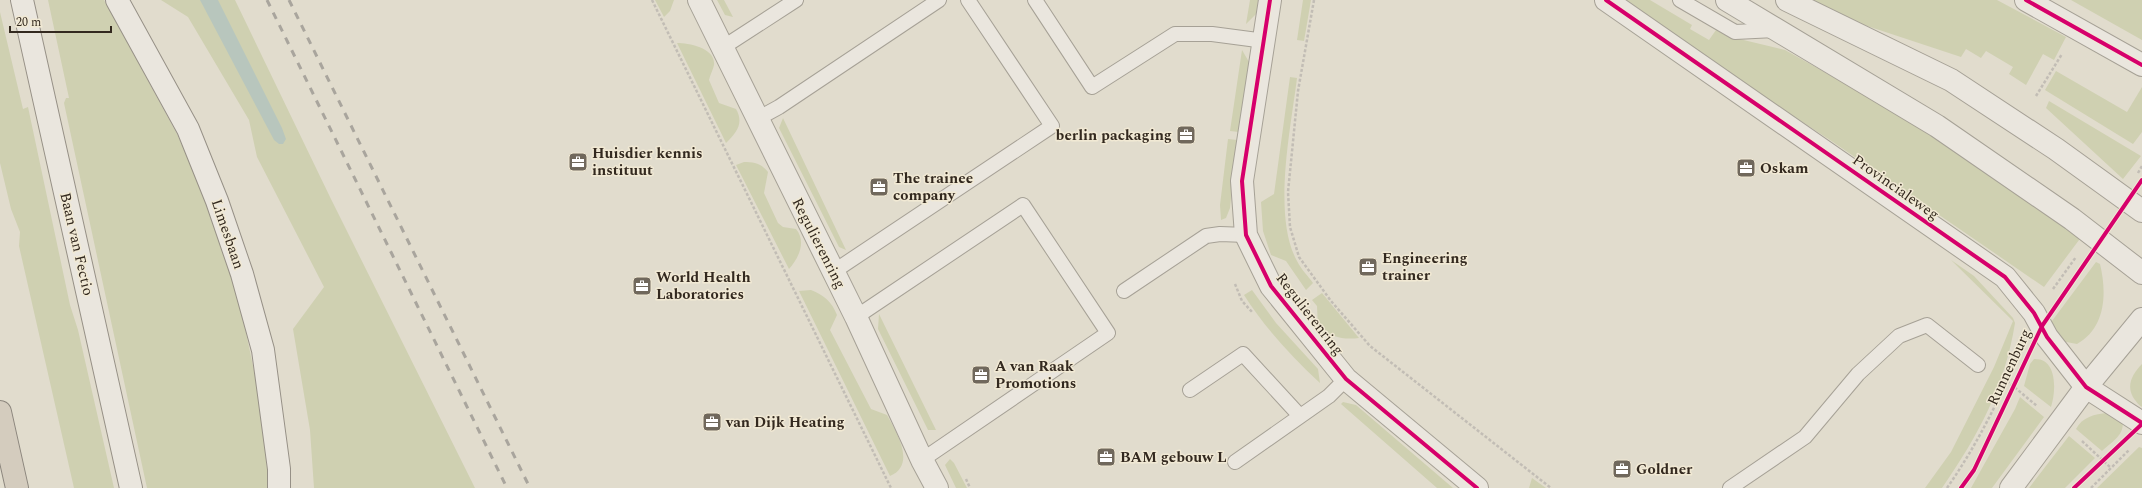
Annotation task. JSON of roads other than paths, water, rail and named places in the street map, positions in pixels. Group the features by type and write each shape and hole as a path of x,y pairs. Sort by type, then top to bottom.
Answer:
{"highway":[{"path":"0,412 17,488"}],"street":[{"name":"Baan van Fectio","path":"22,0 131,488"},
{"name":"Limesbaan","path":"117,0 188,129 217,201 242,274 263,350 279,469 279,488"},
{"name":"Regulierenring","path":"699,0 856,317 922,460 937,488"},
{"name":"Regulierenring","path":"1270,0 1265,41 1242,181 1246,235 1271,286 1346,379 1477,488"},
{"name":"Provincialeweg","path":"1606,0 2005,277 2034,313 2047,337 2086,387 2142,423"},
{"path":"1726,0 1937,126 2087,230 2142,273"},
{"path":"1787,0 1951,80 2056,149 2142,211"},
{"path":"2026,0 2142,65"},
{"path":"2011,488 2086,387 2142,320"}],"lane":[{"path":"722,48 796,0"},
{"path":"757,119 783,104 940,0"},
{"path":"833,272 1052,126 968,0"},
{"path":"1035,0 1092,87 1175,34 1212,34 1265,41"},
{"path":"1680,0 1735,32 1775,30"},
{"path":"856,317 1023,205 1108,333 922,460"},
{"path":"1124,291 1206,236 1220,234 1246,235"},
{"path":"1730,488 1805,437 1858,374 1899,336 1927,325 1978,365"},
{"path":"1190,390 1243,354 1300,416"},
{"path":"1235,462 1329,396 1346,379"}],"railway":[{"path":"267,0 507,488"},
{"path":"289,0 530,488"}],"place":[{"name":"berlin packaging","path":"1186,135"},
{"name":"Huisdier kennis instituut","path":"578,162"},
{"name":"Oskam","path":"1746,168"},
{"name":"The trainee company","path":"879,187"},
{"name":"Engineering trainer","path":"1368,267"},
{"name":"World Health Laboratories","path":"642,286"},
{"name":"A van Raak Promotions","path":"981,375"},
{"name":"van Dijk Heating","path":"712,422"},
{"name":"BAM gebouw L","path":"1106,457"},
{"name":"Goldner","path":"1622,469"}]}
